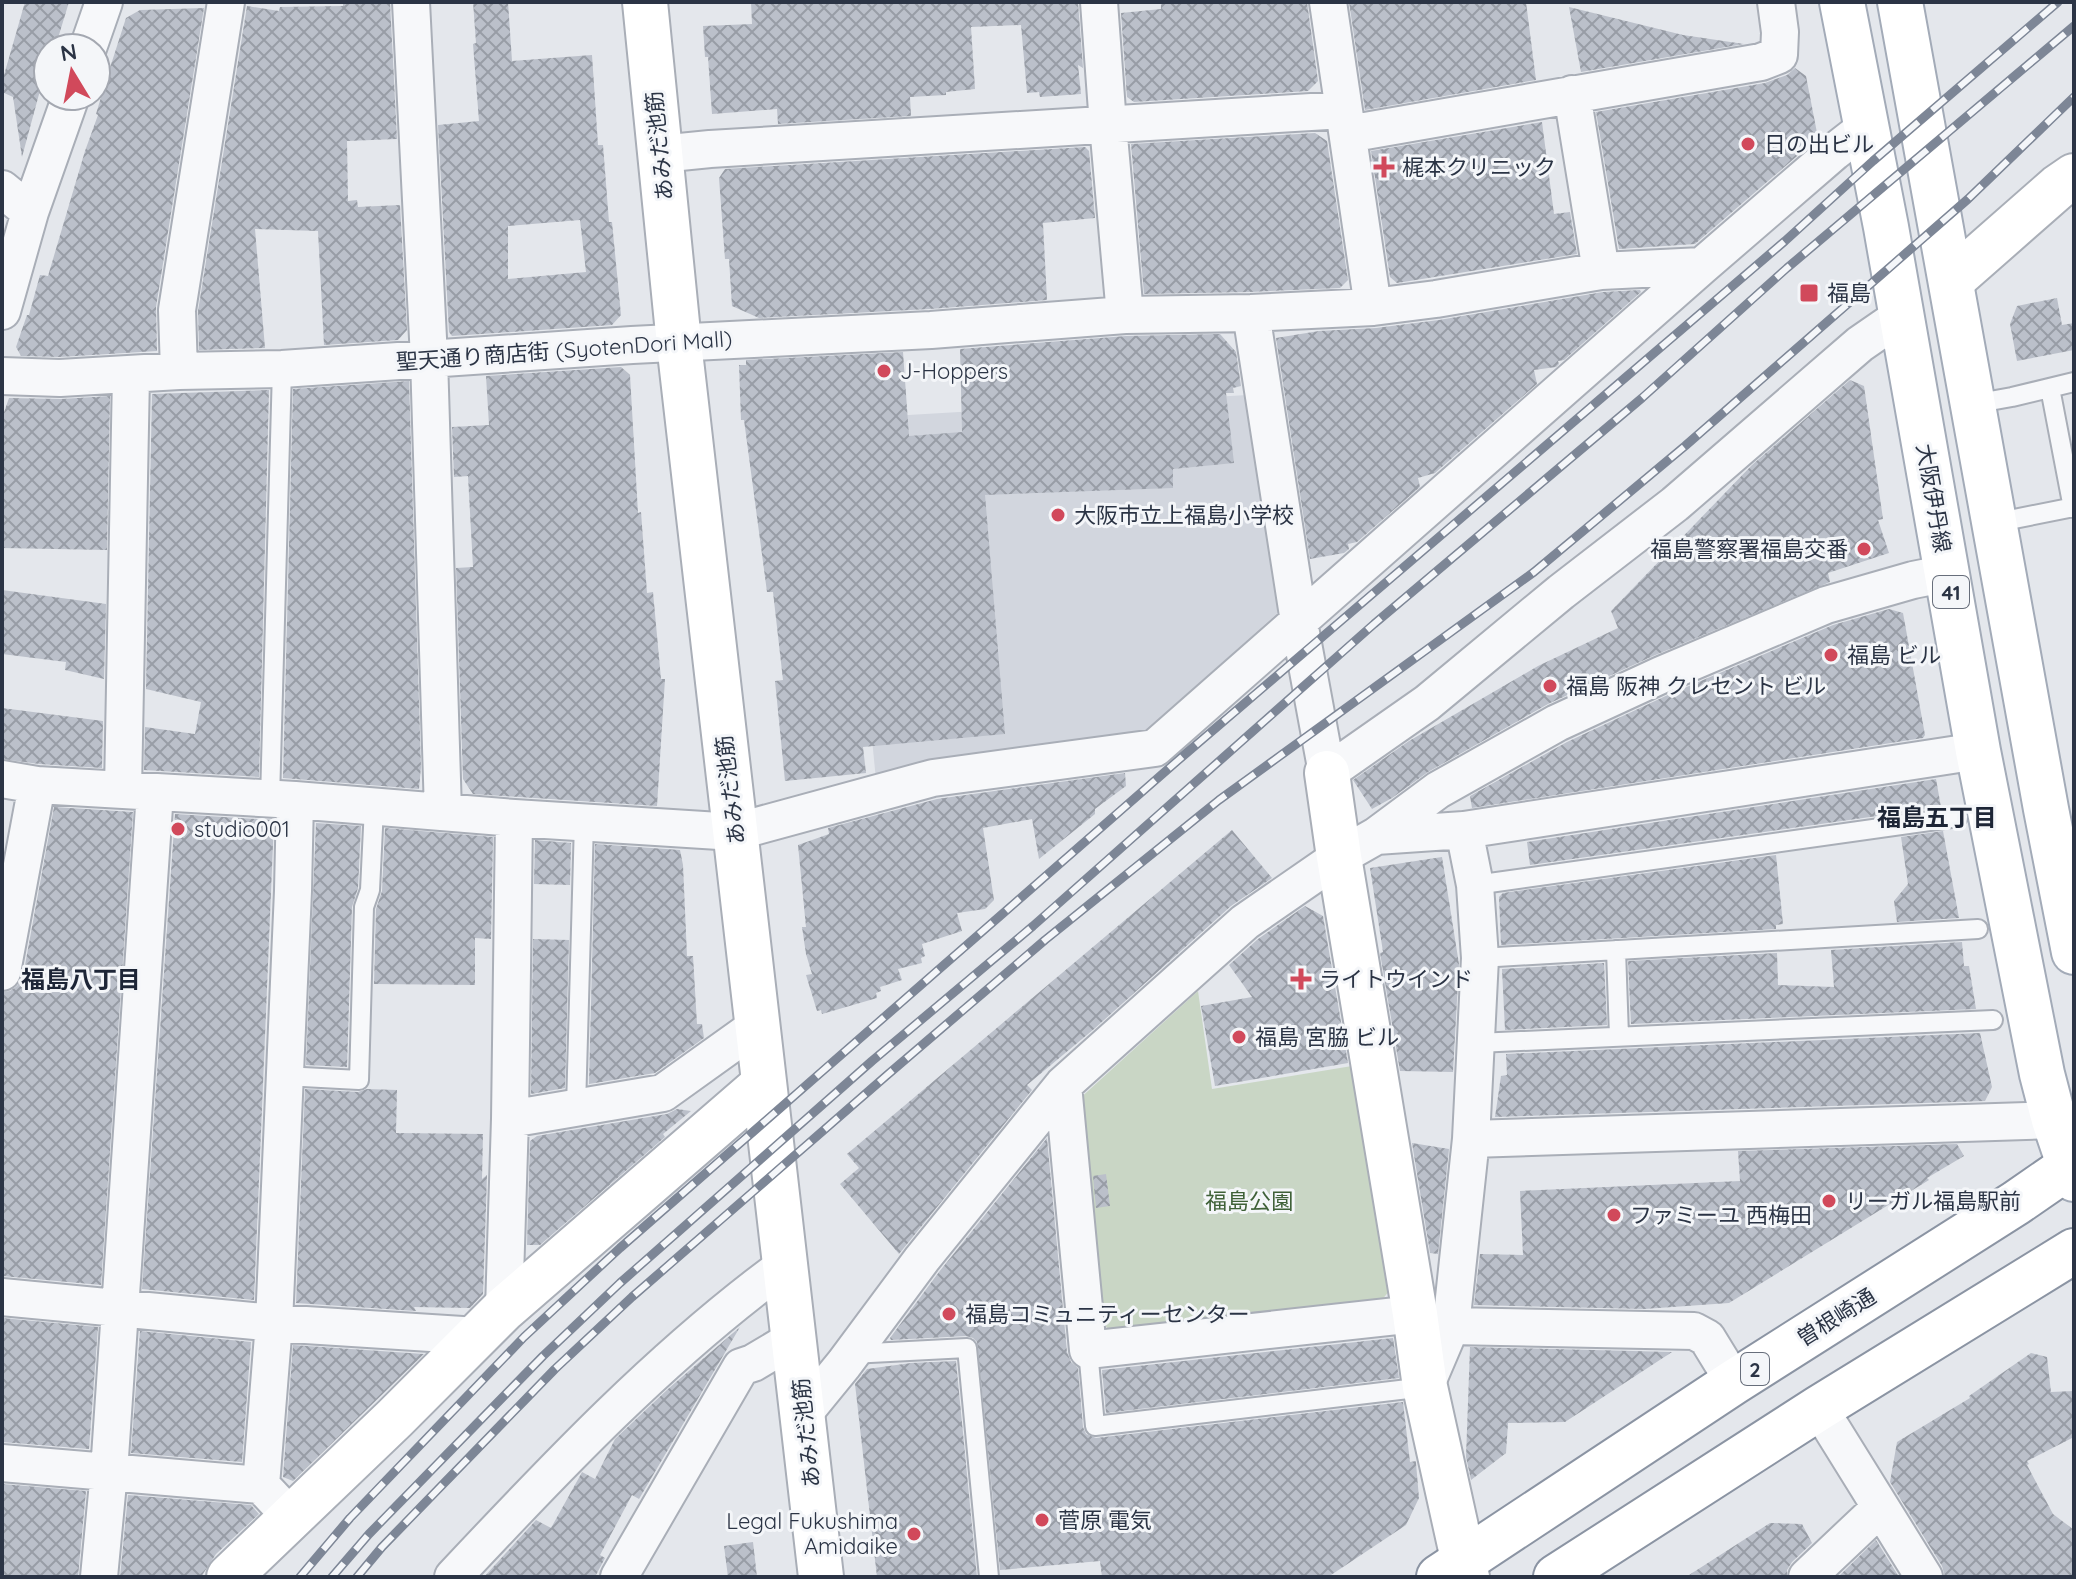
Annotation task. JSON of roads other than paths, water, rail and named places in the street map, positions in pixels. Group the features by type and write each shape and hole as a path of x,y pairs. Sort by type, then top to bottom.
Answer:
{"main road":[{"name":"あみだ池筋","path":"645,2 679,343 821,1577"},
{"name":"大阪伊丹線","path":"1842,2 1902,315 1978,751 2042,1074 2054,1120 2073,1170"},
{"path":"1900,2 1994,523 2060,805 2074,952"},
{"path":"1951,281 2074,176"},
{"path":"1327,773 1357,846 1433,1320 1425,1387 1456,1571"},
{"path":"229,1577 491,1323 764,1084"},
{"name":"曽根崎通","path":"1456,1571 1734,1382 2073,1170"},
{"path":"1556,1577 1819,1408 2074,1251"}],"street":[{"path":"94,32 104,2"},
{"path":"179,371 177,310 226,2"},
{"path":"411,2 429,358 443,812"},
{"path":"1099,2 1125,315"},
{"path":"1328,2 1373,307"},
{"path":"660,154 1108,125 1346,122 1572,94 1761,62 1779,55 1776,2"},
{"path":"1572,94 1601,271"},
{"path":"2,311 30,212 65,112"},
{"path":"2,779 37,785 735,832 933,778 1155,748 1702,266 1866,127"},
{"path":"2,189 30,212"},
{"path":"1702,266 1601,271 1373,307 1251,313 1299,622 1327,773 1427,703 1561,592 1675,504 1860,344 1902,315"},
{"name":"聖天通り商店街 (SyotenDori Mall)","path":"2,376 60,378 282,369 931,330 1125,315 1251,313"},
{"path":"99,1577 109,1472 118,1309 139,791 131,375"},
{"path":"804,1413 922,1259 1063,1085 1245,922 1438,790 1557,723 1826,605 1948,573"},
{"path":"1357,846 1978,751"},
{"path":"2,972 37,785"},
{"path":"261,1485 274,1323 293,891 282,800"},
{"path":"2,1297 274,1323 491,1323 510,1119 514,818"},
{"path":"1433,1320 1471,1139 1480,958 1475,885 1464,830"},
{"path":"510,1119 663,1093 758,1025"},
{"path":"1063,1085 1088,1350 1433,1320 1694,1331 1707,1338 1734,1382"},
{"path":"1471,1139 2054,1120"},
{"path":"453,1577 617,1407 746,1294 785,1265"},
{"path":"619,1577 741,1367 795,1338"},
{"path":"1819,1408 1924,1577"},
{"path":"2,1463 261,1485 291,1516"},
{"path":"1807,1577 1880,1508"}],"lane":[{"path":"282,369 282,800"},
{"path":"1973,404 2074,382"},
{"path":"1994,523 2074,507 2050,388"},
{"path":"284,1076 359,1080 364,907 370,890 374,807"},
{"path":"1475,885 1958,817"},
{"path":"576,1108 584,822"},
{"path":"1480,958 1978,929"},
{"path":"1616,950 1619,1036"},
{"path":"1477,1043 1993,1020"},
{"path":"851,1354 967,1348 989,1577"},
{"path":"1088,1350 1095,1426 1425,1387"}],"railway":[{"path":"300,1577 350,1518 524,1337 620,1248 1183,756 1785,241 2058,2"},
{"path":"332,1577 369,1534 543,1356 620,1283 872,1061 1033,926 1374,624 1642,398 1787,268 2074,26"},
{"path":"357,1577 382,1547 555,1369 632,1297 886,1076 1045,940 1219,800 1534,572 1685,446 1968,199 2074,97"}],"place":[{"name":"日の出ビル","path":"1748,144"},
{"name":"梶本クリニック","path":"1384,167"},
{"name":"福島","path":"1809,293"},
{"name":"J-Hoppers","path":"884,371"},
{"name":"大阪市立上福島小学校","path":"1058,515"},
{"name":"福島警察署福島交番","path":"1864,549"},
{"name":"福島 ビル","path":"1831,655"},
{"name":"福島 阪神 クレセント ビル","path":"1550,686"},
{"name":"studio001","path":"178,829"},
{"name":"ライトウインド","path":"1301,979"},
{"name":"福島 宮脇 ビル","path":"1239,1037"},
{"name":"リーガル福島駅前","path":"1829,1201"},
{"name":"ファミーユ 西梅田","path":"1614,1215"},
{"name":"福島コミュニティーセンター","path":"949,1314"},
{"name":"菅原 電気","path":"1042,1520"},
{"name":"Legal Fukushima Amidaike","path":"914,1534"}],"district":[{"name":"福島五丁目","path":"1937,817"},
{"name":"福島八丁目","path":"81,979"}],"park label":[{"name":"福島公園","path":"1249,1201"}]}
